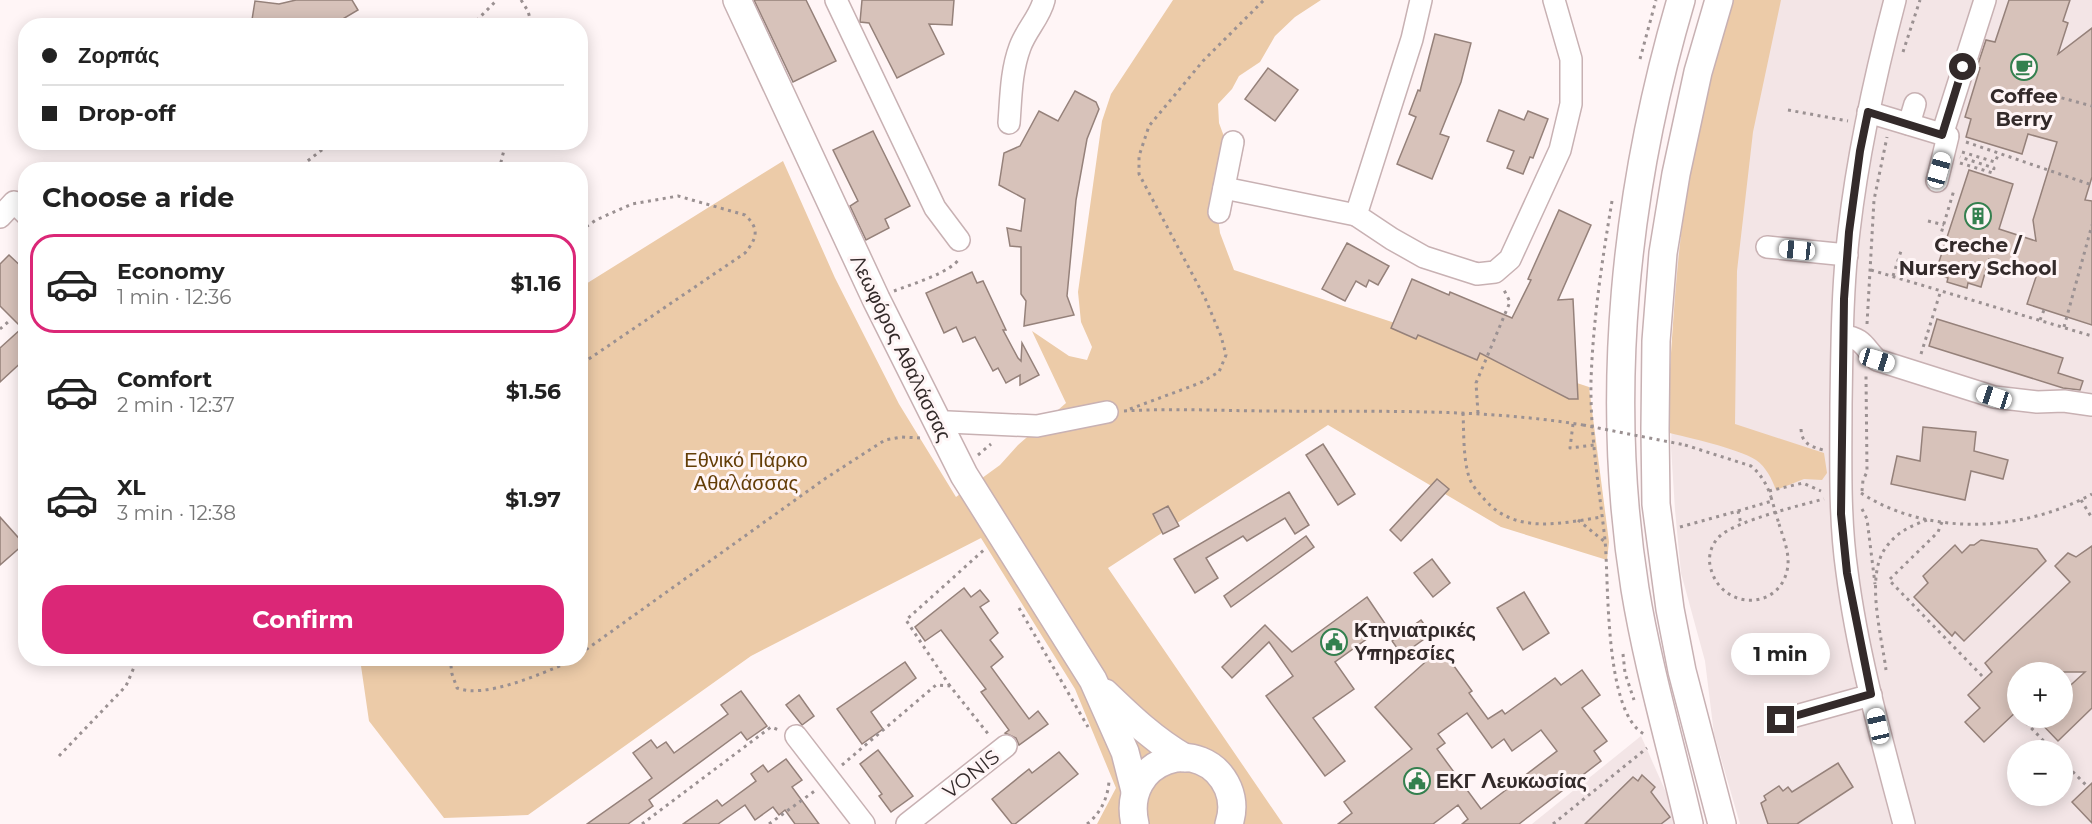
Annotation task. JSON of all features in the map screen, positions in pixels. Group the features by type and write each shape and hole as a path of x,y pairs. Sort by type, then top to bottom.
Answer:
{"main road":[{"name":"Λεωφόρος Αθαλάσσας","path":"737,0 876,299 925,435 964,475 1093,680 1125,752 1134,805"},
{"path":"1680,0 1654,100 1632,222 1622,334 1620,439 1635,587 1647,654 1689,824"},
{"path":"1719,0 1698,72 1676,174 1663,253 1656,341 1655,429 1656,504 1670,609 1682,671 1722,824"},
{"name":"Λεωφόρος Αθαλάσσας","path":"1093,680 1143,730 1185,758 1197,760 1218,772 1226,782 1230,793 1231,822"},
{"path":"1112,824 1134,805 1144,775 1167,760 1185,758"}],"street":[{"path":"836,0 935,208 959,240"},
{"path":"1009,123 1012,77 1021,45 1042,9 1044,0"},
{"path":"1356,215 1412,39 1421,0"},
{"path":"1224,188 1356,215 1424,257 1477,274 1495,272 1510,259 1560,150 1571,104 1570,59 1554,0"},
{"path":"1895,0 1861,117 1860,151 1847,252 1843,336 1841,514 1847,573 1871,694 1904,824"},
{"path":"1937,181 1952,138 1985,0"},
{"path":"1861,117 1912,114 1952,138"},
{"path":"1219,212 1233,142"},
{"path":"0,217 14,202 18,206"},
{"path":"1768,244 1847,252"},
{"path":"1843,336 1854,337 1867,346 1877,360 1994,397 2092,405"},
{"path":"925,435 948,422 1037,426 1116,411"},
{"path":"1781,720 1871,694"},
{"path":"796,736 864,824"},
{"name":"VONIS","path":"907,824 1004,748"}],"path":[{"path":"479,18 497,0"},
{"path":"521,0 530,18"},
{"path":"1116,411 1200,382 1219,372 1224,363 1226,355 1221,336 1205,298 1138,174 1139,156 1149,126 1203,61 1264,0"},
{"path":"1900,62 1920,0"},
{"path":"2047,94 2092,105"},
{"path":"1788,110 1861,117"},
{"path":"1116,411 1159,409 1400,410 1478,413 1583,425 1685,445 1746,463 1759,473 1769,491 1771,499 1779,524 1786,547 1788,565 1784,579 1772,594 1755,601 1737,599 1722,590 1712,576 1709,559 1712,547 1720,536 1741,524 1842,496 1863,480 1867,472 1867,346 1874,200 1888,132"},
{"path":"1952,138 2092,185"},
{"path":"306,162 322,150"},
{"path":"1949,160 1993,173 1994,168 1958,157 1961,152 1995,162 1999,153"},
{"path":"588,226 632,204 678,196 745,215 756,232 754,241 745,253 588,360"},
{"path":"1928,221 1944,225"},
{"path":"2064,328 2092,225"},
{"path":"876,299 945,270 959,261 963,252 959,240"},
{"path":"1893,276 1901,250"},
{"path":"1871,270 2092,336"},
{"path":"1478,413 1476,383 1510,302 1495,272"},
{"path":"2071,278 2077,279"},
{"path":"1916,372 1941,290"},
{"path":"2040,320 2044,310"},
{"path":"0,329 9,321"},
{"path":"1463,413 1470,479 1491,506 1507,516 1529,524 1542,525 1626,514"},
{"path":"1573,424 1570,448 1594,445"},
{"path":"588,648 826,478 885,440 925,435"},
{"path":"964,475 981,450 991,443 1000,443"},
{"path":"1769,491 1803,483 1842,496 1876,503 1930,519 1971,526 2052,513 2092,494"},
{"path":"1842,496 1862,511 1867,519 1887,680"},
{"path":"1660,532 1738,512 1771,499"},
{"path":"2081,500 2092,519"},
{"path":"1738,512 1741,524"},
{"path":"1875,584 1880,557 1886,547 1906,529 1930,519"},
{"path":"1578,520 1605,542"},
{"path":"1942,522 1938,532 1889,580 1985,678"},
{"path":"990,558 985,549 906,620 950,686 1004,748"},
{"path":"1017,604 1093,735"},
{"path":"59,756 126,686 135,666"},
{"path":"451,666 457,688 467,692 521,682 560,666"},
{"path":"769,824 822,786 828,777 936,685 950,686"},
{"path":"642,824 771,727 796,736"},
{"path":"2031,728 2043,740"},
{"path":"1553,824 1653,742"},
{"path":"2073,772 2088,787"},
{"path":"1088,824 1104,803 1109,776"}],"shaded area":[{"path":"1735,0 2092,0 2092,824 1740,824 1714,734 1705,661 1681,573 1671,447 1675,275 1690,178"},
{"path":"1641,736 1680,824 1532,824"}],"green space":[{"name":"Εθνικό Πάρκο Αθαλάσσας","path":"1173,0 1321,0 1295,17 1275,36 1260,62 1239,76 1232,89 1218,104 1219,123 1229,150 1216,202 1220,233 1234,270 1589,387 1609,542 1607,560 1501,527 1328,425 1108,568 1283,824 1097,824 1116,788 1075,689 981,538 751,656 528,815 444,818 369,721 361,666 588,666 588,283 783,161 835,278 899,404 956,497 1000,465 1018,445 1066,403 1032,331 1069,356 1087,360 1092,347 1081,322 1078,292 1102,121 1111,94"},
{"path":"1733,0 1781,0 1753,132 1737,271 1735,424 1824,453 1827,473 1822,480 1804,479 1776,490 1763,466 1756,460 1725,447 1666,432 1675,302 1685,205 1704,108"}],"building":[{"path":"296,0 352,0 358,10 344,18 252,18 255,1 279,4"},
{"path":"754,0 806,0 836,61 793,82"},
{"path":"862,0 954,0 952,25 929,24 944,54 897,78 869,23 860,22"},
{"path":"2009,0 2070,0 2063,21 2068,23 2058,54 2092,28 2092,177 2085,200 2092,201 2092,325 2027,304 2037,274 1989,259 1981,287 1968,283 1967,288 1947,282 1948,278 1935,274 1969,170 2013,184 1999,229 2036,241 2033,220 2057,142 2028,134 2022,154 1966,137 1971,119 1965,117 1980,68 1977,67 1986,40 1995,42"},
{"path":"1435,34 1471,43 1461,82 1440,134 1449,137 1432,179 1397,164 1416,117 1409,114 1418,90 1420,91"},
{"path":"1268,68 1298,90 1275,121 1245,99"},
{"path":"1075,91 1096,102 1099,109 1087,139 1076,200 1067,296 1074,315 1024,326 1026,301 1021,294 1021,247 1010,246 1007,228 1021,231 1025,199 999,185 1004,153 1020,146 1039,111 1058,121"},
{"path":"1499,110 1524,120 1528,111 1548,119 1533,158 1530,157 1523,174 1507,168 1514,151 1487,141"},
{"path":"873,131 910,206 885,219 889,228 866,240 850,206 858,201 833,150"},
{"path":"1559,210 1591,225 1558,300 1573,299 1578,399 1569,399 1480,353 1477,360 1418,335 1416,339 1391,328 1412,279 1512,318 1531,280 1528,279"},
{"path":"1347,243 1389,266 1378,285 1369,280 1366,287 1356,281 1345,301 1322,289"},
{"path":"9,255 18,263 18,324 0,306 0,264"},
{"path":"972,272 977,283 983,281 1006,330 1003,330 1018,358 1021,361 1022,343 1039,375 1020,385 1020,375 1006,383 998,368 993,371 975,337 963,342 956,327 944,333 926,293"},
{"path":"1937,319 2063,358 2058,373 2083,381 2080,390 2063,388 1929,346"},
{"path":"18,332 18,365 0,382 0,348"},
{"path":"1923,427 1976,432 1974,451 2008,460 2003,479 1971,471 1965,500 1891,484 1897,456 1920,461"},
{"path":"1323,444 1355,494 1338,505 1306,455"},
{"path":"1437,479 1449,489 1401,541 1390,530"},
{"path":"1289,492 1309,525 1295,534 1285,518 1247,541 1243,536 1206,558 1218,578 1195,593 1174,559"},
{"path":"1168,506 1179,526 1163,534 1153,514"},
{"path":"0,517 18,537 18,549 0,565"},
{"path":"1306,536 1314,547 1231,607 1224,596"},
{"path":"1981,540 2037,549 2046,561 1964,641 1955,632 1952,636 1914,597 1928,583 1923,576 1955,545 1962,553 1970,545"},
{"path":"2092,546 2092,708 2073,726 2073,683 2085,672 2073,672 2073,662 2007,662 2007,720 1984,742 1965,722 1980,708 1968,695 1992,672 1985,663 2070,582 2055,566 2068,553 2076,557"},
{"path":"1432,559 1450,583 1433,597 1414,573"},
{"path":"964,588 971,597 980,590 989,601 980,607 998,633 990,640 1003,657 991,667 1029,719 1038,711 1048,724 1019,745 1016,738 1005,733 1009,730 981,692 986,689 941,630 925,641 915,627"},
{"path":"1524,592 1549,633 1523,650 1497,608"},
{"path":"1367,597 1386,625 1335,662 1354,689 1313,718 1345,761 1325,776 1266,696 1293,676 1269,642 1232,678 1222,667 1265,625 1292,652"},
{"path":"1421,620 1431,634 1402,655 1392,641"},
{"path":"1441,648 1472,691 1469,693 1488,719 1502,710 1505,714 1555,678 1561,685 1582,670 1600,695 1582,708 1607,741 1594,751 1601,761 1519,824 1462,824 1468,819 1458,805 1433,824 1338,824 1352,813 1344,802 1412,749 1375,707","holes":["1467,713 1492,748 1504,739 1512,751 1541,730 1557,751 1481,809 1437,749 1445,743 1438,734"]},
{"path":"905,662 916,678 871,712 883,729 862,744 837,709"},
{"path":"741,691 767,726 747,740 741,732 649,800 653,806 628,824 587,824 652,778 633,753 651,740 657,748 666,742 674,753 728,714 721,705"},
{"path":"799,695 814,716 802,725 786,705"},
{"path":"2046,728 2071,728 2059,740"},
{"path":"878,750 913,796 891,812 879,796 882,794 860,764"},
{"path":"1059,752 1078,774 1015,824 1012,824 992,799 1029,769 1032,773"},
{"path":"786,759 802,780 792,787 819,824 795,824 785,810 779,815 773,807 755,820 745,805 718,824 683,824 717,800 722,806 756,781 751,774 763,765 768,772"},
{"path":"1838,763 1853,787 1797,824 1768,824 1761,803 1766,800 1764,796 1779,786 1783,791 1788,787 1792,792"},
{"path":"1642,775 1655,787 1651,792 1670,817 1661,824 1585,824 1633,777 1638,781"},
{"path":"2092,783 2092,823 2073,803"}],"place":[{"name":"Coffee Berry","path":"2024,67"},
{"name":"Creche / Nursery School","path":"1978,216"},
{"name":"Κτηνιατρικές Υπηρεσίες","path":"1334,642"},
{"name":"ΕΚΓ Λευκωσίας","path":"1417,781"}],"route":[{"path":"1781,720 1871,694 1847,573 1841,514 1844,299 1849,232 1860,151 1868,112 1942,135 1963,67"}]}
